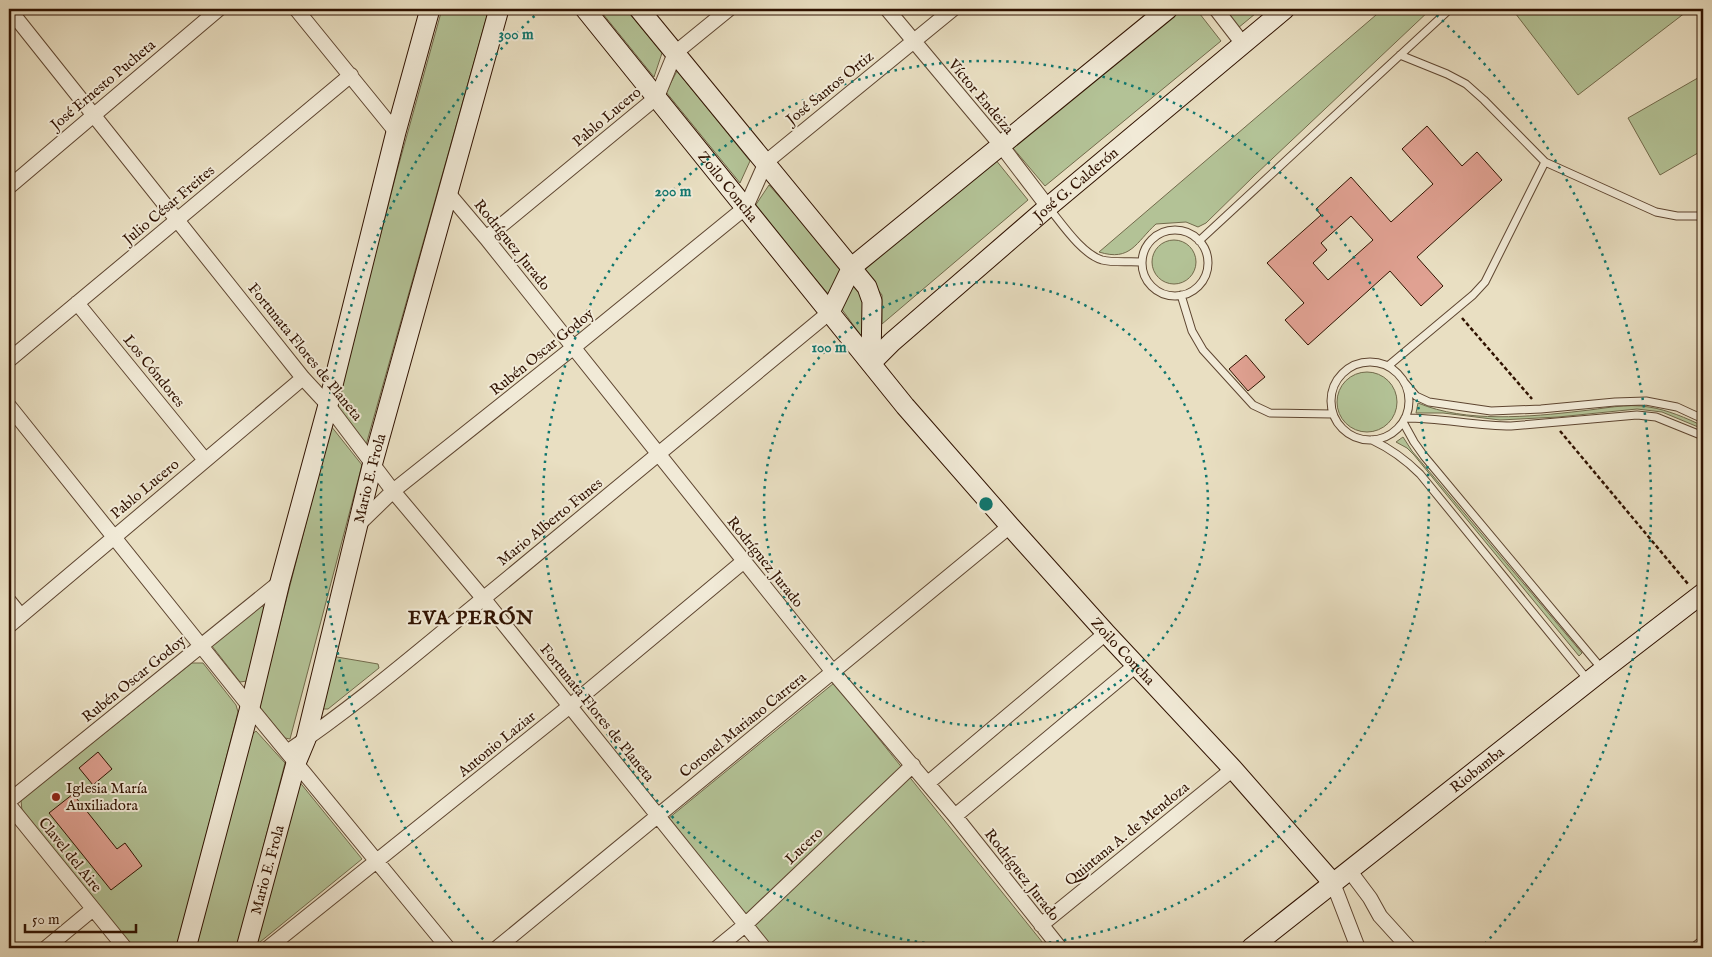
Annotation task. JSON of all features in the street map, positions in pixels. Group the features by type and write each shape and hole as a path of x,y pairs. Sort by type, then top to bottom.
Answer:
{"street":[{"name":"Fortunata Flores de Planeta","path":"9,9 303,378 328,405 373,462 393,491 483,598 764,948"},
{"name":"José Ernesto Pucheta","path":"9,187 219,9"},
{"path":"296,9 396,132"},
{"path":"186,948 250,706 280,582 328,405 396,132 430,9"},
{"name":"Mario E. Frola","path":"246,948 292,757 306,739 373,462 499,9"},
{"name":"Zoilo Concha","path":"585,9 906,406 1106,634 1233,769 1333,883 1358,948"},
{"path":"639,9 867,287 872,301 871,363"},
{"name":"Pablo Lucero","path":"486,238 657,97 675,53 729,9"},
{"name":"Víctor Endeiza","path":"887,9 1000,144 1048,207"},
{"name":"José Santos Ortiz","path":"746,207 766,162 952,9"},
{"path":"830,312 852,267 1000,144 1168,9"},
{"path":"1216,9 1243,44"},
{"name":"José G. Calderón","path":"871,363 892,342 1048,207 1284,9"},
{"name":"Julio César Freites","path":"9,360 351,75"},
{"name":"Rodríguez Jurado","path":"448,193 574,347 658,455 833,672 928,783 1060,948"},
{"name":"Rubén Oscar Godoy","path":"359,524 393,491 746,207"},
{"name":"Los Cóndores","path":"77,303 205,460"},
{"name":"Mario Alberto Funes","path":"306,739 483,598 830,312"},
{"name":"Pablo Lucero","path":"9,626 303,378"},
{"path":"9,406 201,646 448,948"},
{"name":"Coronel Mariano Carrera","path":"497,948 1010,526"},
{"name":"Antonio Laziar","path":"268,948 570,706 744,561"},
{"name":"Rubén Oscar Godoy","path":"9,801 280,582"},
{"name":"Riobamba","path":"1252,948 1701,594"},
{"path":"9,601 21,616"},
{"path":"928,783 1106,634"},
{"path":"955,816 1136,665"},
{"name":"Lucero","path":"716,948 745,925 913,765"},
{"name":"Quintana A. de Mendoza","path":"1041,925 1233,769"},
{"name":"Clavel del Aire","path":"9,805 125,948"},
{"path":"1349,870 1370,898 1380,916 1409,948"},
{"path":"46,948 93,909"},
{"path":"1698,948 1703,944"}],"lane":[{"path":"1199,241 1450,9"},
{"path":"1400,55 1447,74 1466,84 1546,162 1656,212 1677,216 1703,216"},
{"path":"1388,366 1473,295 1485,282 1546,162"},
{"path":"1048,207 1075,240 1090,253 1102,260 1142,262"},
{"path":"1173,230 1183,231 1192,234 1199,241 1205,249 1208,258 1204,278 1199,286 1191,292 1172,296 1162,293 1147,281 1143,272 1142,262 1148,244 1155,236 1173,230"},
{"path":"1182,295 1192,331 1203,350 1253,405 1270,413 1332,414"},
{"path":"1404,382 1409,400 1404,420 1390,434 1372,440 1362,440 1348,434 1337,423 1332,414 1330,403 1331,391 1336,380 1344,371 1354,365 1365,362 1377,362 1394,370 1416,396 1440,404 1490,411 1646,401 1677,407 1703,419"},
{"path":"1404,420 1430,418 1494,426 1638,415 1656,418 1703,436"},
{"path":"1404,420 1414,442 1424,456 1596,675"},
{"path":"1372,440 1389,448 1420,474 1482,548 1596,675"}],"path":[{"path":"1455,309 1541,409"},
{"path":"1552,422 1701,594"}],"green space":[{"path":"442,9 489,9 366,445 336,405 397,171"},
{"path":"599,9 626,9 662,53 654,77"},
{"path":"1182,9 1196,9 1221,41 1045,186 1013,148"},
{"path":"1222,9 1261,9 1238,28"},
{"path":"1383,9 1431,9 1206,223 1198,227 1186,222 1156,224 1138,243 1126,252 1110,254 1099,252"},
{"path":"1512,9 1690,9 1578,95"},
{"path":"677,71 750,161 740,183 666,92"},
{"path":"1703,75 1703,150 1660,175 1628,118"},
{"path":"995,159 1028,200 882,324 882,295 863,270"},
{"path":"769,185 843,269 829,295 755,206"},
{"path":"1174,240 1186,244 1192,250 1196,262 1192,274 1186,280 1174,284 1162,280 1156,274 1152,262 1156,250 1162,244"},
{"path":"853,284 864,303 865,315 862,337 841,308"},
{"path":"1361,372 1373,372 1389,380 1395,390 1397,402 1395,414 1389,424 1373,432 1361,432 1345,424 1337,408 1337,396 1345,380"},
{"path":"1418,403 1456,414 1498,417 1641,406 1656,408 1677,415 1703,426 1703,429 1662,412 1637,409 1558,417 1500,420 1443,413 1416,413"},
{"path":"331,426 362,465 290,739 285,738 259,706"},
{"path":"1403,437 1412,451 1582,653 1579,656 1414,455 1407,448 1396,442"},
{"path":"261,605 265,609 247,681 240,682 212,646"},
{"path":"331,656 378,664 379,668 328,709 318,709"},
{"path":"192,663 203,663 236,705 238,712 177,948 134,948 22,811 21,800"},
{"path":"834,683 1047,948 771,948 669,818"},
{"path":"256,731 285,763 237,948 195,948 250,736"},
{"path":"298,780 362,859 260,942 255,944"}],"building":[{"path":"1427,126 1462,166 1477,152 1502,180 1417,257 1443,286 1421,306 1390,271 1308,345 1285,320 1304,303 1267,263 1321,215 1316,209 1351,177 1391,222 1433,184 1402,149","holes":["1351,216 1373,240 1328,280 1313,263 1327,250 1321,243"]},
{"path":"1246,355 1265,377 1248,391 1229,369"},
{"path":"98,752 112,769 93,785 79,768"},
{"path":"73,794 117,849 125,843 142,866 111,890 49,813"}],"place":[{"name":"Iglesia María Auxiliadora","path":"56,797"}],"district":[{"name":"EVA PERÓN","path":"471,618"}]}
